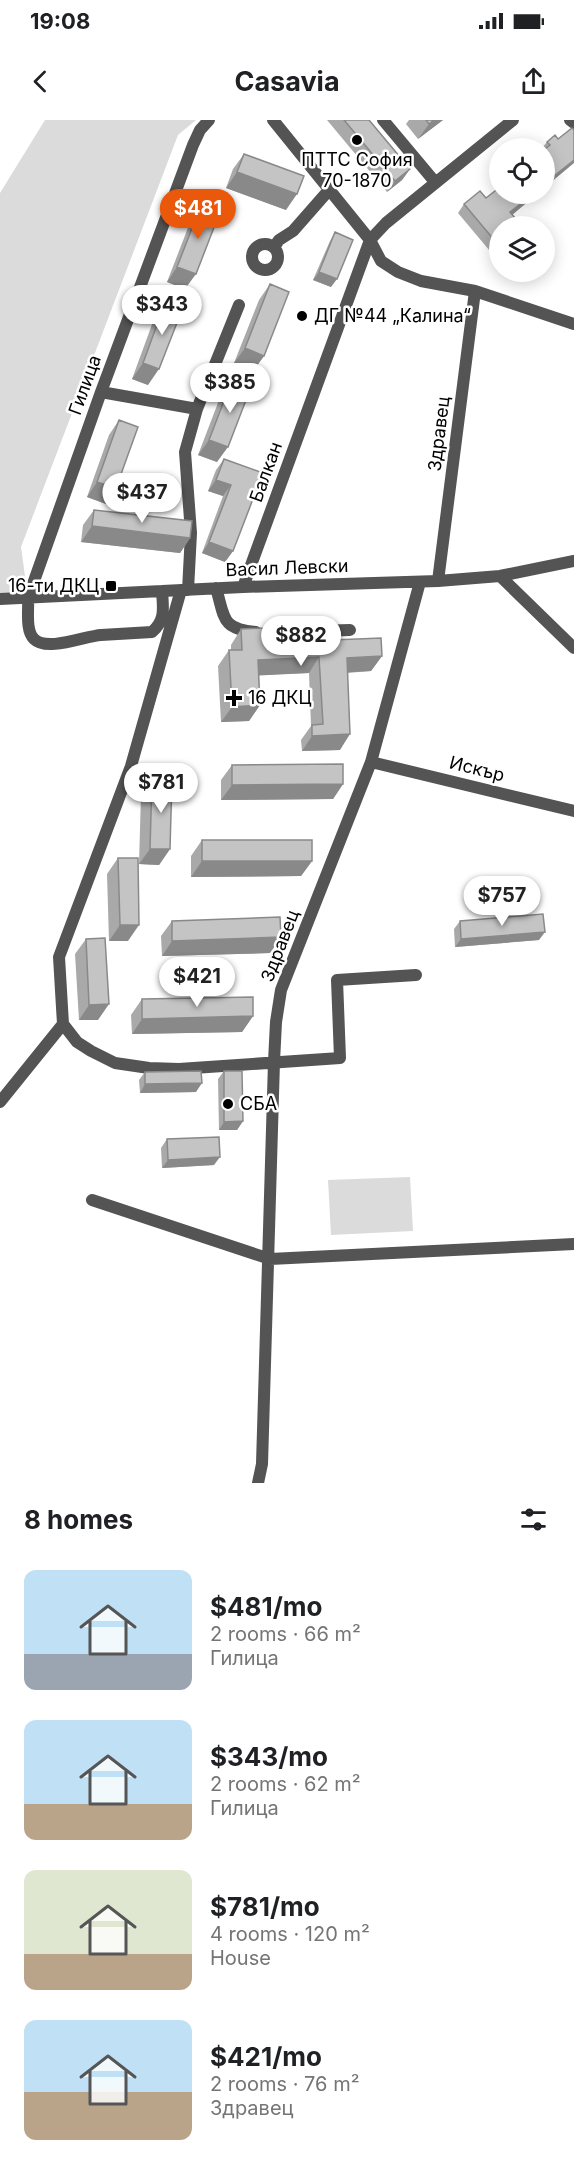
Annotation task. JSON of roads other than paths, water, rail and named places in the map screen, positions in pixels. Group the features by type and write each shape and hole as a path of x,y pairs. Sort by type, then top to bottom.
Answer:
{"street":[{"name":"Гилица","path":"28,598 101,392 193,145 208,120"},
{"path":"273,120 370,240 381,261 398,272 421,281 475,291 574,324"},
{"path":"382,120 435,182"},
{"name":"Балкан","path":"243,587 370,240 386,223 513,120"},
{"path":"570,120 574,123"},
{"path":"274,248 279,240 293,231 329,190"},
{"name":"Здравец","path":"438,581 475,291"},
{"path":"239,305 197,409 184,461 191,533 184,590 131,766 59,957 63,1024 77,1042 115,1063 149,1068 179,1069 340,1058 336,980 416,975"},
{"path":"101,392 197,409"},
{"name":"Васил Левски","path":"0,599 216,588 438,581 500,576 574,561"},
{"path":"500,576 574,648"},
{"name":"Здравец","path":"258,1483 262,1464 270,1259 274,1062 276,1022 281,990 371,762 420,582"},
{"path":"216,588 224,618 230,626 238,631 269,632"},
{"path":"28,598 29,630 33,638 41,643 63,643 98,635 152,632 159,626 163,617 162,591"},
{"path":"304,631 350,630"},
{"name":"Искър","path":"371,762 574,811"},
{"path":"0,1102 63,1024"},
{"path":"92,1200 270,1259 574,1244"}],"place":[{"name":"ПТТС София 70-1870","path":"357,140"},
{"name":"ДГ №44 „Калина“","path":"302,316"},
{"name":"16-ти ДКЦ","path":"111,586"},
{"name":"16 ДКЦ","path":"234,698"},
{"name":"СБА","path":"228,1104"}]}
